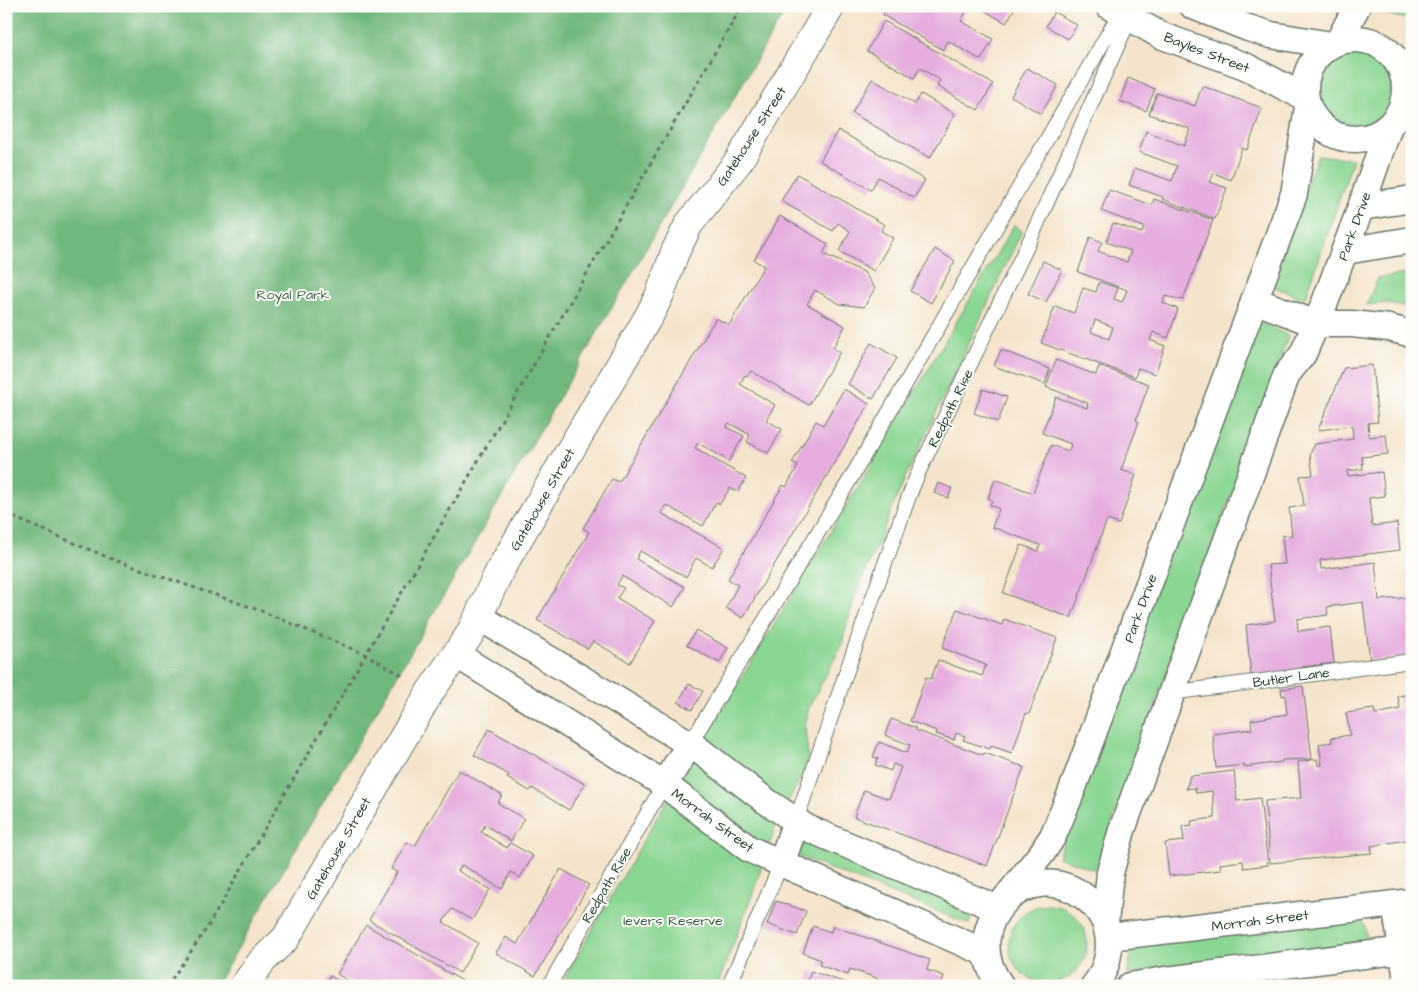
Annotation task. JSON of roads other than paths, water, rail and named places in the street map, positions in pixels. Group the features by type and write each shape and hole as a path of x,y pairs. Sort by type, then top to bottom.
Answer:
{"street":[{"name":"Gatehouse Street","path":"244,986 262,961 286,938 430,692 457,654 479,617 490,588 500,570 650,314 660,294 675,252 689,224 742,155 831,6"},
{"path":"1193,6 1271,35 1335,43 1352,39 1364,40 1376,44 1387,50 1396,59 1402,70 1405,82 1405,95"},
{"path":"1357,6 1335,43 1318,55 1310,68 1305,83 1307,102 1315,119 1325,129 1337,136 1364,138 1378,134 1389,126 1402,106 1412,60"},
{"name":"Bayles Street","path":"1124,10 1160,34 1245,66 1307,102"},
{"name":"Park Drive","path":"992,975 986,937 990,922 1000,906 1042,853 1052,836 1070,793 1294,194 1307,102"},
{"name":"Park Drive","path":"1094,986 1101,977 1108,958 1107,930 1110,874 1122,830 1287,374 1303,354 1316,324 1345,251 1389,126"},
{"path":"1361,207 1412,199"},
{"path":"1345,251 1412,240"},
{"path":"1254,300 1316,324 1352,324 1389,328 1412,334"},
{"path":"479,617 708,755 766,800 807,828 887,863 1000,906 1019,891 1039,884 1059,885 1078,892 1094,905 1107,930"},
{"name":"Morrah Street","path":"457,654 664,784 749,849 992,975"},
{"path":"664,784 690,744"},
{"path":"781,864 796,821"},
{"path":"1404,903 1408,986"},
{"name":"Morrah Street","path":"1107,930 1404,903"},
{"path":"1130,986 1160,980 1407,950"}],"lane":[{"path":"690,744 851,478 1124,10"},
{"name":"Redpath Rise","path":"796,821 846,672 909,496 1034,231 1124,10"},
{"name":"Butler Lane","path":"1170,693 1412,661"},
{"name":"Redpath Rise","path":"549,986 664,784"},
{"path":"729,986 781,864"}],"park label":[{"name":"Royal Park","path":"293,294"},
{"name":"Ievers Reserve","path":"673,920"}]}
